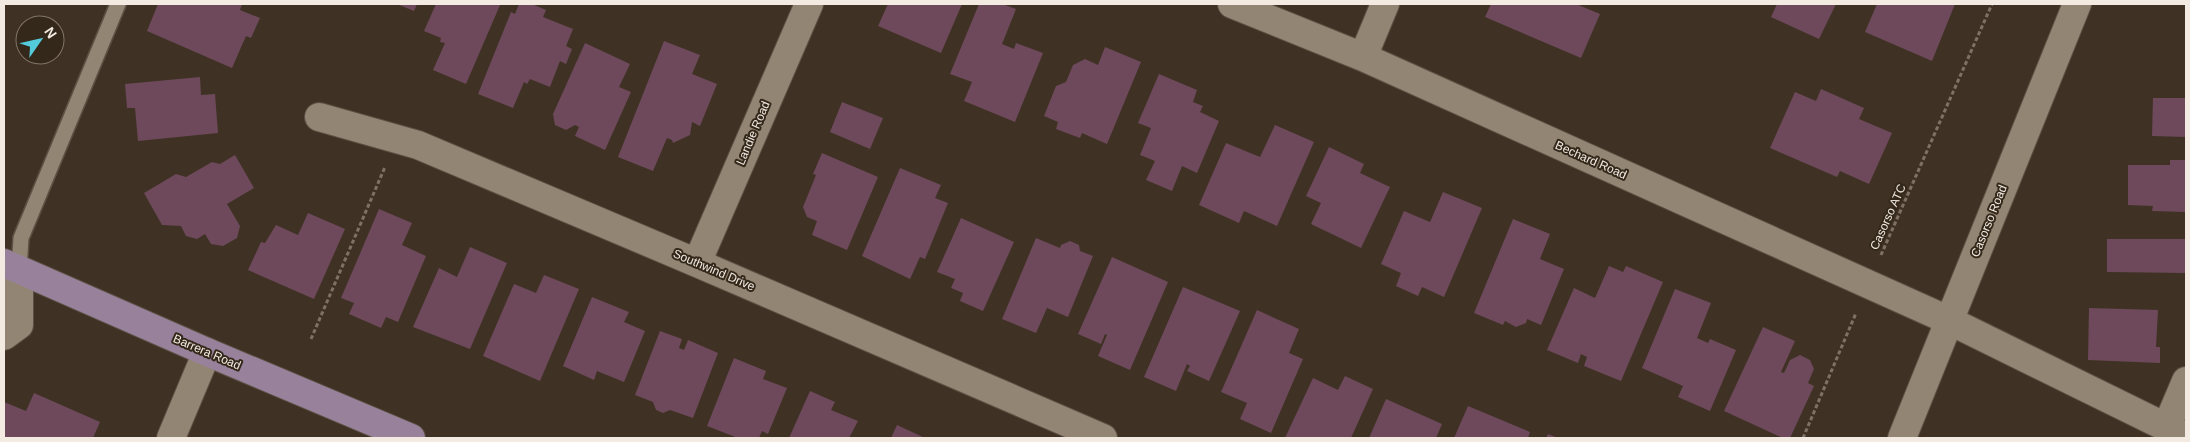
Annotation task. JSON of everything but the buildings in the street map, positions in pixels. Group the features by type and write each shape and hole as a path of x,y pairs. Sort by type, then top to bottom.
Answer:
{"street":[{"name":"Landie Road","path":"697,262 809,4"},
{"name":"Bechard Road","path":"1232,4 1363,57 1948,320 2176,432"},
{"path":"1363,57 1385,4"},
{"name":"Casorso Road","path":"1902,438 2077,4"},
{"name":"Southwind Drive","path":"319,117 418,145 697,262 1103,438"},
{"path":"4,336 18,325 11,266"},
{"name":"Barrera Road","path":"11,266 207,352 411,438"},
{"path":"171,438 207,352"},
{"path":"2176,432 2186,381"}],"lane":[{"path":"11,266 118,4"}],"path":[{"name":"Casorso ATC","path":"1803,438 1868,284 1992,4"},
{"path":"310,339 397,140"}]}
